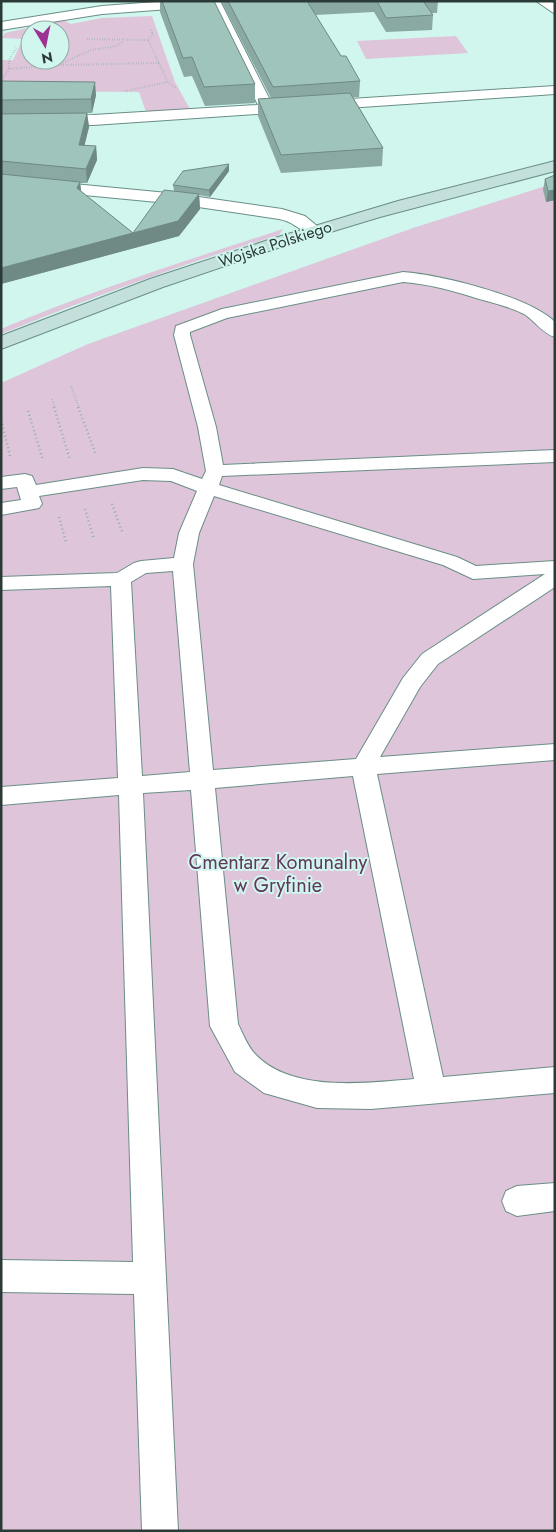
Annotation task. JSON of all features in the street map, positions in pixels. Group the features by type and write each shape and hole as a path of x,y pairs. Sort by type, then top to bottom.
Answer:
{"main road":[{"name":"Wojska Polskiego","path":"1,343 133,291 314,231 555,166"}],"street":[{"path":"1,26 102,10 228,1"},
{"path":"542,1 555,10"},
{"path":"214,2 268,108"},
{"path":"1,121 93,120 555,90"},
{"path":"1,182 168,198 282,214 299,220 314,231"},
{"path":"555,332 544,320 528,310 502,300 429,279 403,277 222,314 182,329 207,427 212,480 189,533 183,564 204,778 224,1026 245,1063 274,1084 318,1095 371,1096 555,1080"},
{"path":"15,486 142,474 173,475 212,480 555,456"},
{"path":"212,480 450,562 472,573 555,568"},
{"path":"1,508 32,504 15,486"},
{"path":"1,584 121,579 141,567 183,564"},
{"path":"431,1091 363,766 411,683 430,659 555,577"},
{"path":"121,579 132,784 148,1278 160,1531"},
{"path":"1,796 204,778 555,752"},
{"path":"517,1200 555,1196"},
{"path":"1,1276 148,1278"}],"path":[{"path":"87,39 122,42 148,40 153,34 143,6"},
{"path":"148,40 168,82 178,90 187,114"},
{"path":"70,59 90,50 117,46 122,42"},
{"path":"1,78 4,77 9,69 10,60"},
{"path":"70,65 159,63"},
{"path":"9,69 20,68"},
{"path":"118,92 168,82"},
{"path":"2,424 15,486"}],"green space":[{"path":"152,16 175,82 191,111 147,115 139,92 1,91 1,60 13,60 20,45 20,70 70,70 71,24 102,18"},
{"path":"20,30 20,39 2,38 5,33"},
{"path":"456,36 468,53 366,59 357,41"},
{"name":"Cmentarz Komunalny w Gryfinie","path":"555,183 555,1531 1,1531 1,383 88,344 413,228"},
{"path":"283,229 279,235 139,281 1,334 1,329 71,301"}],"building":[{"path":"162,1 214,1 255,84 204,87 192,57 183,58"},
{"path":"228,1 307,1 341,56 346,56 360,81 273,87"},
{"path":"377,1 423,1 433,15 386,18"},
{"path":"1,81 95,82 91,99 1,100"},
{"path":"350,93 383,148 281,155 258,99"},
{"path":"87,113 79,145 96,146 86,169 1,161 1,114"},
{"path":"229,164 209,190 173,185 183,171"},
{"path":"1,174 80,182 77,188 133,233 1,268"},
{"path":"555,175 555,190 548,191 545,179"},
{"path":"164,190 199,194 178,221 133,233"}]}
